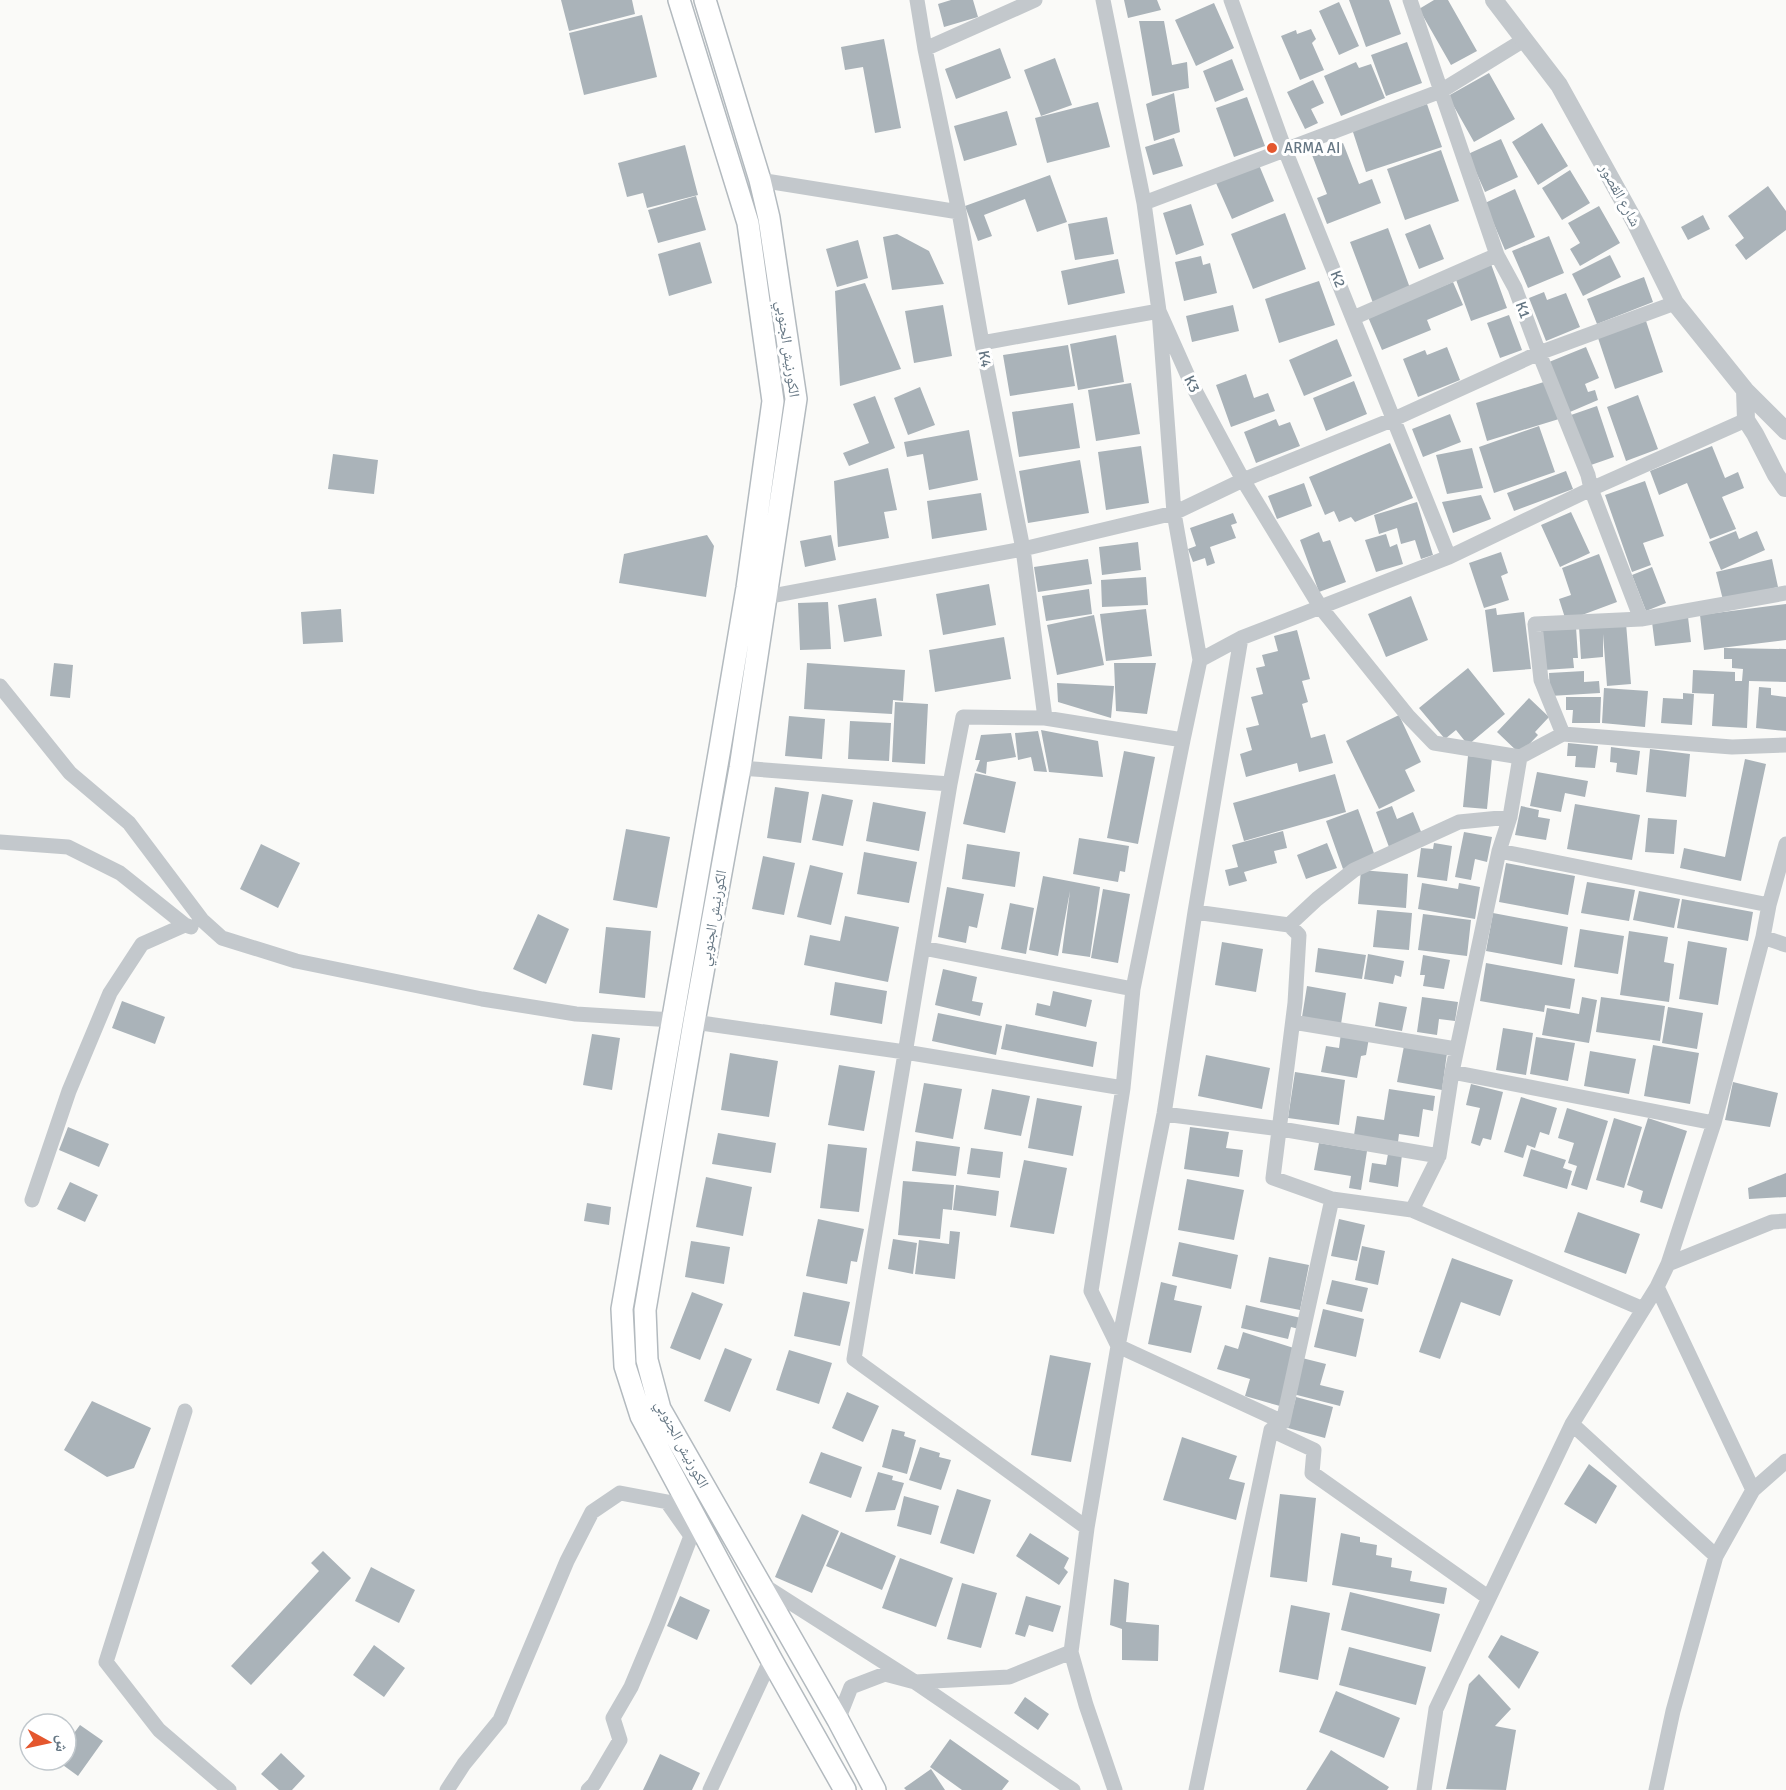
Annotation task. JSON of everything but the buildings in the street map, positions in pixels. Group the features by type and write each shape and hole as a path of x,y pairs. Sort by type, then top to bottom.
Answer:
{"main road":[{"name":"الكورنيش الجنوبي","path":"679,0 748,223 773,401 645,1310 647,1360 660,1409 838,1720 875,1790"},
{"name":"الكورنيش الجنوبي","path":"705,0 760,180 769,218 796,399 740,768 622,1309 625,1366 641,1416 771,1659 845,1790"}],"street":[{"name":"K4","path":"917,0 1023,549 1045,718"},
{"path":"925,49 1035,0"},
{"name":"K3","path":"1103,0 1144,203 1159,311 1191,383 1244,480 1321,608 1408,716 1434,743 1520,757"},
{"name":"K2","path":"1231,0 1285,150 1449,557"},
{"name":"K1","path":"1410,0 1497,255 1515,288 1641,619"},
{"name":"شارع القصور","path":"1494,0 1559,85 1636,224 1675,303 1744,390 1786,431"},
{"path":"1144,203 1441,91 1524,40"},
{"path":"760,180 959,212"},
{"path":"1353,318 1497,255"},
{"path":"766,597 1023,549 1174,513 1244,480 1394,419 1539,353 1675,303"},
{"path":"982,343 1159,311 1174,513 1200,660 1133,989 1123,1088 1091,1292 1118,1346 1277,1426 1314,1450 1312,1473 1489,1598"},
{"path":"1744,390 1746,420 1776,475 1786,488"},
{"path":"1200,660 1241,638 1449,557 1592,489 1746,420"},
{"path":"1563,734 1541,680 1535,624 1641,619 1786,592"},
{"path":"1115,1790 1086,1705 1071,1652 1087,1528 1118,1346 1164,1114 1241,638"},
{"path":"0,686 70,773 129,823 202,920 222,938"},
{"path":"1087,1528 854,1359 963,717 1045,718 1183,740"},
{"path":"1412,1210 1438,1156 1456,1049 1499,851 1510,817 1520,757 1563,734 1732,747 1786,745"},
{"path":"740,768 950,784"},
{"path":"1290,924 1354,870 1459,822 1510,817"},
{"path":"0,842 68,847 120,873 185,925 296,961 482,999 576,1014 684,1021 905,1052 1123,1088"},
{"path":"1424,1790 1436,1709 1572,1424 1657,1287 1668,1264 1714,1123 1786,844"},
{"path":"1499,851 1769,905"},
{"path":"1195,912 1290,924 1299,935 1293,1022 1273,1178 1332,1198 1412,1210 1643,1309"},
{"path":"32,1200 69,1090 110,993 142,944 185,925"},
{"path":"1763,937 1786,945"},
{"path":"923,948 1133,989"},
{"path":"1293,1022 1456,1049"},
{"path":"1452,1072 1714,1123"},
{"path":"1164,1114 1281,1129 1438,1156"},
{"path":"1196,1790 1277,1426 1332,1198"},
{"path":"1668,1264 1772,1222 1786,1221"},
{"path":"1657,1287 1753,1490"},
{"path":"185,1411 105,1662 159,1730 229,1790"},
{"path":"1572,1424 1716,1557"},
{"path":"1656,1790 1673,1711 1716,1557 1753,1490 1786,1461"},
{"path":"447,1790 464,1764 500,1720 567,1561 592,1512 620,1492 689,1506"},
{"path":"588,1790 594,1784 620,1740 613,1718 631,1687 691,1536 667,1502"},
{"path":"759,1583 915,1682 1073,1790"},
{"path":"838,1720 851,1687 885,1674 915,1682 1009,1677 1071,1652"},
{"path":"710,1790 771,1659"}],"place":[{"name":"ARMA AI","path":"1272,148"}]}
